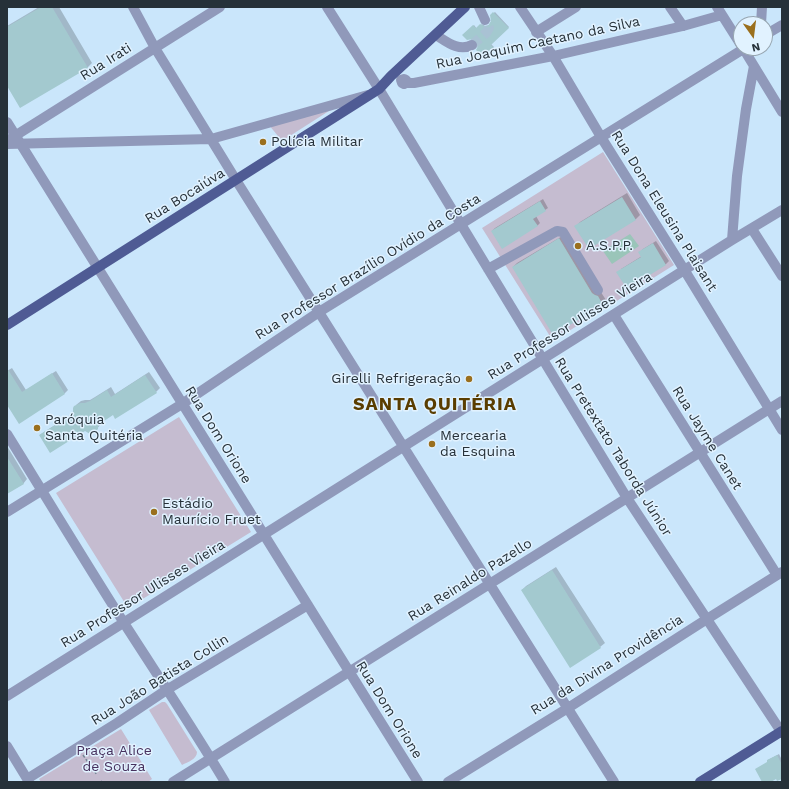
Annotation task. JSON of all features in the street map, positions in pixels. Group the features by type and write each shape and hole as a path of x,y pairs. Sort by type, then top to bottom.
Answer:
{"main road":[{"name":"Rua Bocaiúva","path":"7,326 375,92 465,7"},
{"path":"700,782 782,732"}],"street":[{"path":"132,7 155,48 236,180 614,782"},
{"name":"Rua Irati","path":"14,140 220,7"},
{"name":"Rua Pretextato Taborda Júnior","path":"327,7 375,92 460,224 627,498 782,732"},
{"path":"479,7 485,20"},
{"name":"Rua Dona Eleusina Plaisant","path":"520,7 553,56 782,430"},
{"path":"536,32 576,7"},
{"path":"670,7 683,26"},
{"path":"720,11 733,32"},
{"name":"Rua Joaquim Caetano da Silva","path":"406,83 414,83 553,56 683,26 720,11"},
{"path":"773,30 782,25"},
{"path":"436,35 459,48 468,48 472,45"},
{"name":"Rua Professor Brazílio Ovídio da Costa","path":"7,512 182,404 319,312 733,54"},
{"path":"748,56 782,112"},
{"path":"732,240 737,176 746,109 754,66"},
{"path":"7,144 14,140 211,139 375,92"},
{"name":"Rua Dom Orione","path":"7,122 14,140 98,268 418,782"},
{"name":"Rua Professor Ulisses Vieira","path":"7,696 782,210"},
{"path":"752,229 782,276"},
{"path":"488,270 557,230 563,232 598,290"},
{"name":"Rua Jayme Canet","path":"614,315 779,574"},
{"name":"Rua Reinaldo Pazello","path":"173,782 782,401"},
{"path":"7,434 225,782"},
{"name":"Rua da Divina Providência","path":"448,782 779,574"},
{"name":"Rua João Batista Collin","path":"28,780 168,689 308,605"},
{"path":"7,746 28,780"}],"path":[{"path":"78,747 97,775"}],"green space":[{"path":"332,109 282,141 269,125"},
{"name":"A.S.P.P.","path":"603,152 674,265 553,341 482,228"},
{"name":"Estádio Maurício Fruet","path":"179,417 251,532 128,608 56,493"},
{"path":"162,702 167,704 197,752 196,757 182,765 149,710"},
{"name":"Praça Alice de Souza","path":"121,729 152,779 148,782 41,782 39,779"}],"shaded area":[{"path":"630,234 639,246 612,264 603,251"}],"building":[{"path":"41,7 52,7 88,68 20,108 7,86 7,27"},
{"path":"493,12 509,28 491,45 494,48 484,58 476,50 478,46 476,40 467,40 462,35 473,25 476,28 480,24 488,26 491,21 490,15"},
{"path":"622,197 636,220 589,249 574,226"},
{"path":"540,201 546,211 533,219 538,226 502,249 491,231"},
{"path":"559,238 592,293 598,296 603,305 553,335 512,267"},
{"path":"653,243 666,265 627,289 616,272 641,257 638,252"},
{"path":"7,368 22,392 52,373 65,394 19,424 7,405"},
{"path":"145,375 157,393 115,419 113,415 98,425 98,429 95,432 90,434 85,431 50,453 39,435 73,414 74,406 90,401 107,390 111,397"},
{"path":"7,457 24,484 7,494"},
{"path":"552,570 601,648 570,668 521,590"},
{"path":"777,755 782,765 782,779 777,781 776,779 771,782 762,782 755,769"}],"tunnel":[{"path":"472,45 486,33 489,28 485,20"}],"place":[{"name":"Polícia Militar","path":"263,142"},
{"name":"A.S.P.P.","path":"578,246"},
{"name":"Girelli Refrigeração","path":"469,379"},
{"name":"Paróquia Santa Quitéria","path":"37,428"},
{"name":"Mercearia da Esquina","path":"432,444"},
{"name":"Estádio Maurício Fruet","path":"154,512"}],"district":[{"name":"SANTA QUITÉRIA","path":"435,405"}]}
